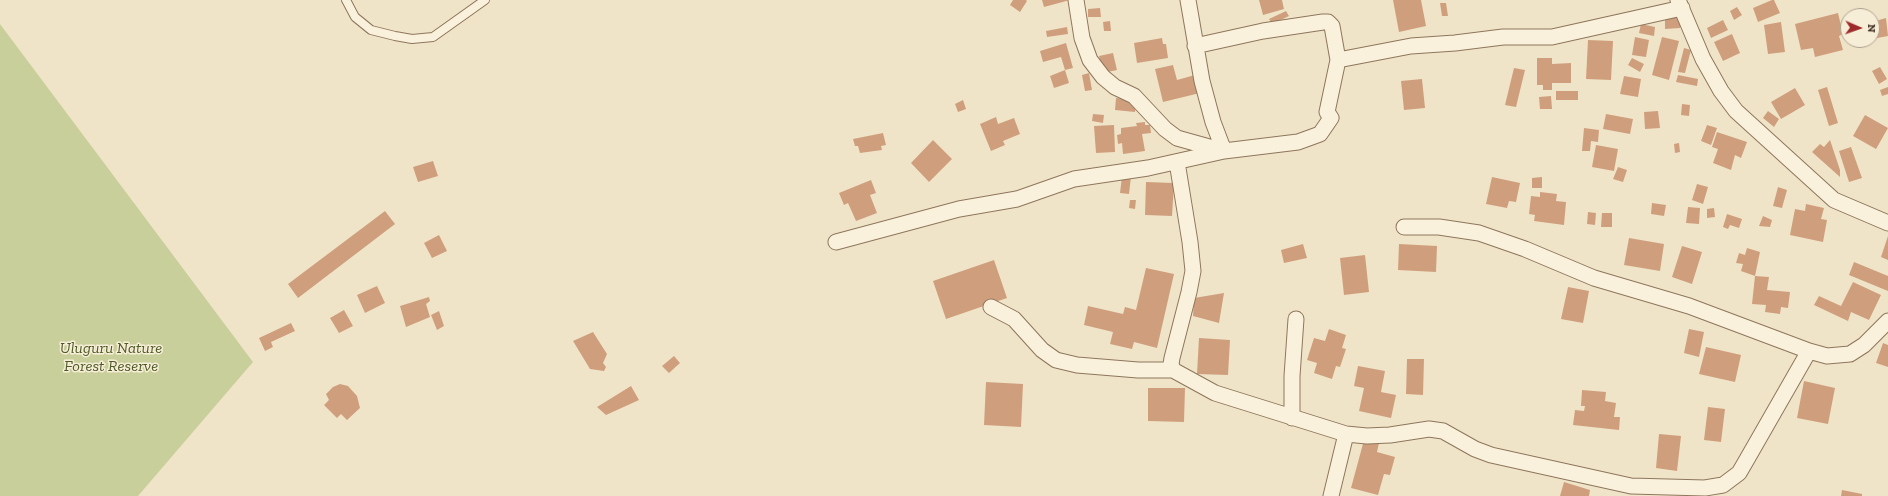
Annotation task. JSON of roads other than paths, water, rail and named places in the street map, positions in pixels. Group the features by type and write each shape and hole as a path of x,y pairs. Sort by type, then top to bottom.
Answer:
{"street":[{"path":"1076,0 1084,45 1090,60 1103,77 1115,87 1134,96 1165,129 1177,138 1189,143 1224,151"},
{"path":"1188,0 1202,81 1224,151"},
{"path":"1338,60 1411,46 1455,43 1503,37 1552,37 1680,4 1703,59 1721,91 1736,110 1834,200 1888,223"},
{"path":"836,242 959,209 1017,199 1074,179 1177,162 1224,151 1298,142 1320,134 1331,118 1327,112 1338,60 1332,26 1328,22 1263,31 1195,46"},
{"path":"1173,370 1171,364 1172,358 1189,292 1192,271 1190,242 1177,162"},
{"path":"1404,227 1439,227 1479,233 1525,249 1594,278 1689,306 1827,356 1850,354 1864,345 1888,321"},
{"path":"991,307 1014,319 1042,350 1056,360 1077,365 1138,370 1173,370 1215,392 1292,418 1346,434 1367,436 1390,435 1429,429 1443,431 1475,449 1491,455 1631,491 1705,488 1726,491 1746,461 1809,350"},
{"path":"1292,418 1292,376 1296,319"},
{"path":"1331,496 1346,434"}],"lane":[{"path":"346,0 355,17 371,30 412,39 434,37 485,0"}],"park label":[{"name":"Uluguru Nature Forest Reserve","path":"111,357"}]}
